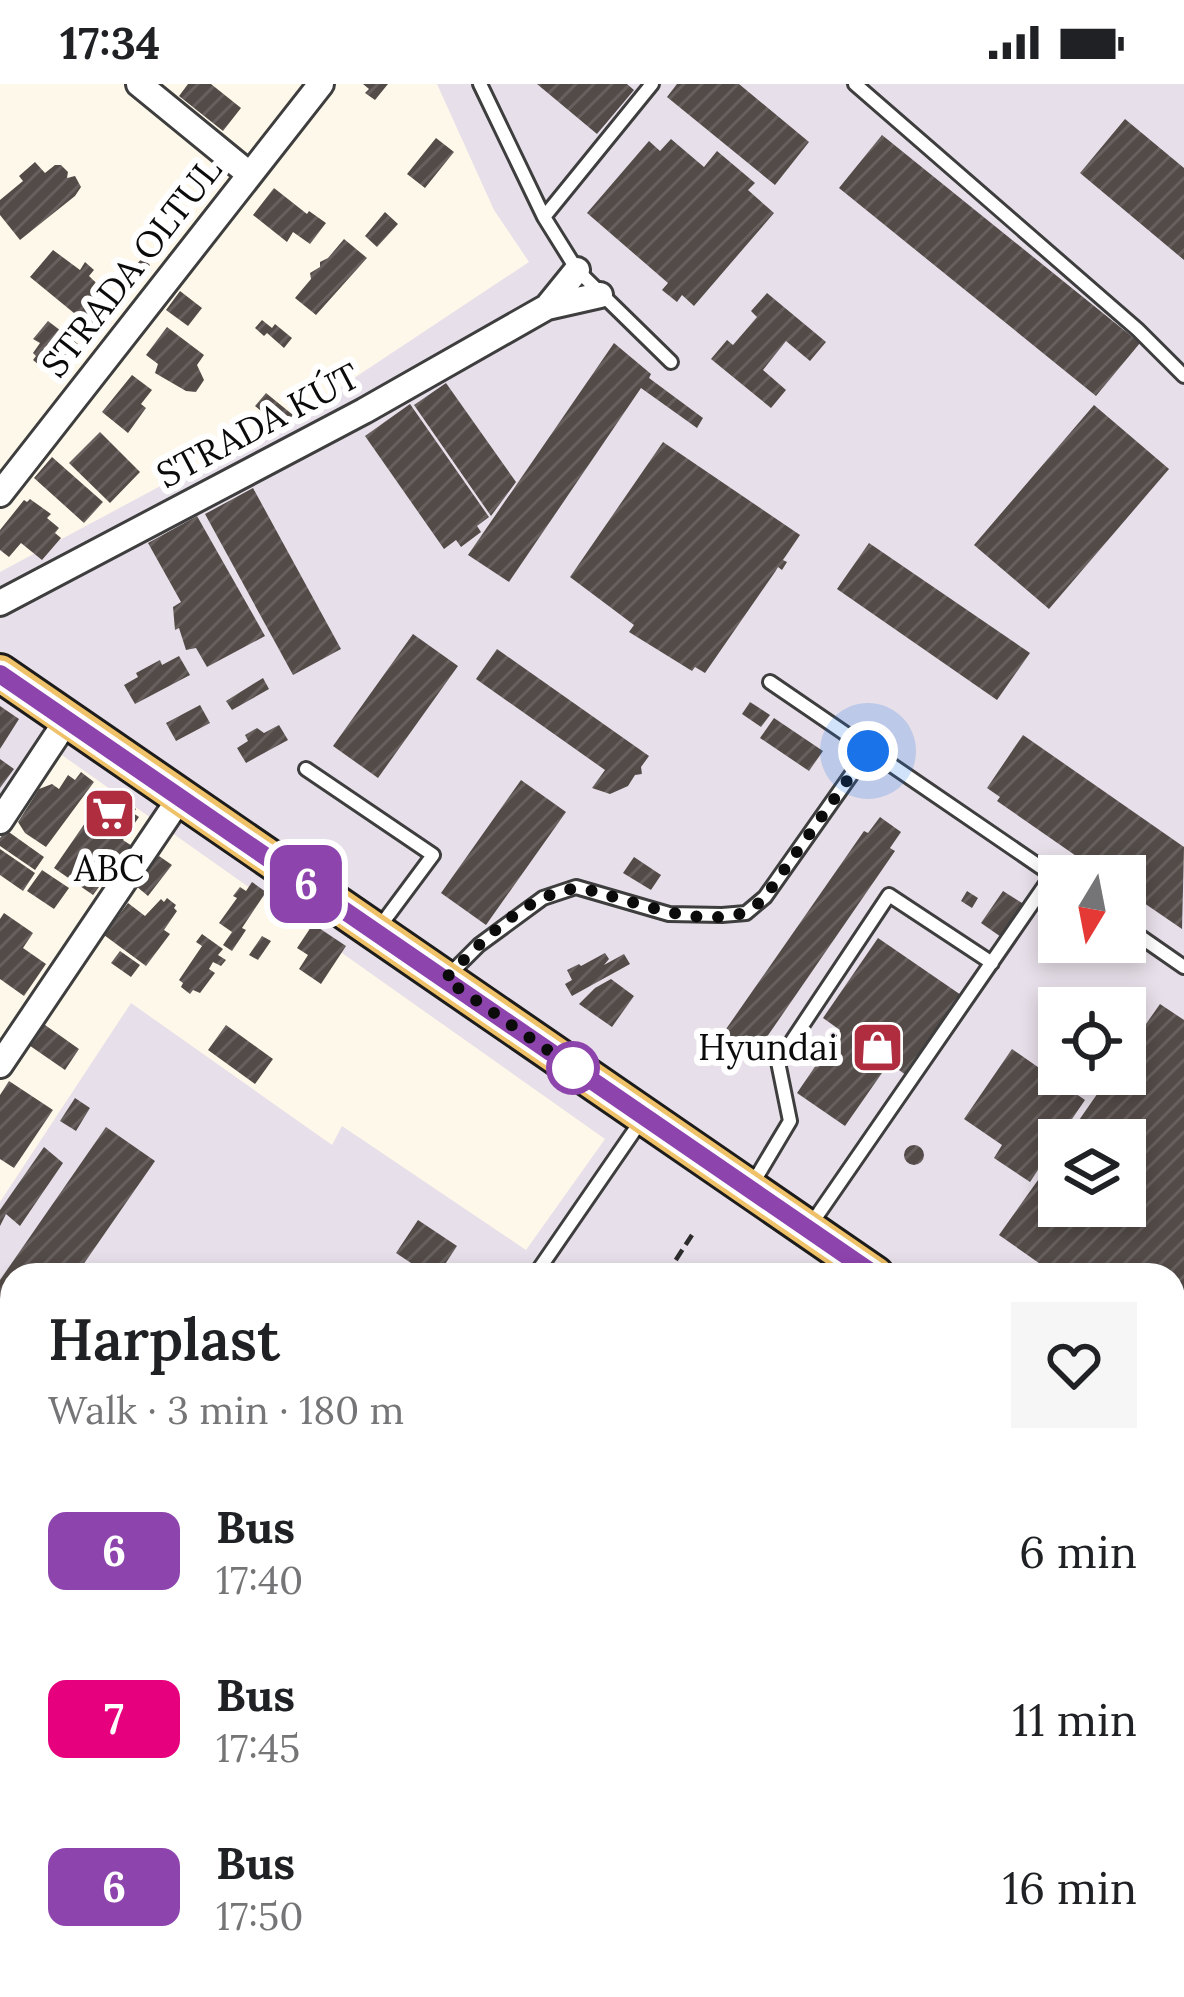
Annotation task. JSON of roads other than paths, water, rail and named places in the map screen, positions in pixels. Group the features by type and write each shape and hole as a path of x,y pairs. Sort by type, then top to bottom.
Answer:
{"main road":[{"path":"0,674 808,1229 850,1263"}],"street":[{"path":"140,84 249,174"},
{"name":"STRADA OLTUL","path":"0,494 321,84"},
{"name":"STRADA KÚT","path":"548,307 577,270"},
{"name":"STRADA KÚT","path":"0,603 364,411 548,307 600,295"},
{"path":"0,821 68,720"},
{"path":"0,1065 181,798"}],"lane":[{"path":"480,84 544,217 577,270 671,362"},
{"path":"544,217 652,84"},
{"path":"855,84 1138,330 1184,376"},
{"path":"770,682 1038,866"},
{"path":"445,979 514,917 543,898 576,887 669,914 746,913 765,897 868,751"},
{"path":"306,770 433,855 376,932"},
{"path":"749,1189 790,1121 778,1062 889,896 992,963"},
{"path":"808,1229 1038,902"},
{"path":"1146,941 1184,967"},
{"path":"543,1263 644,1116"}],"place":[{"name":"ABC","path":"109,813"},
{"name":"Hyundai","path":"877,1047"}]}
